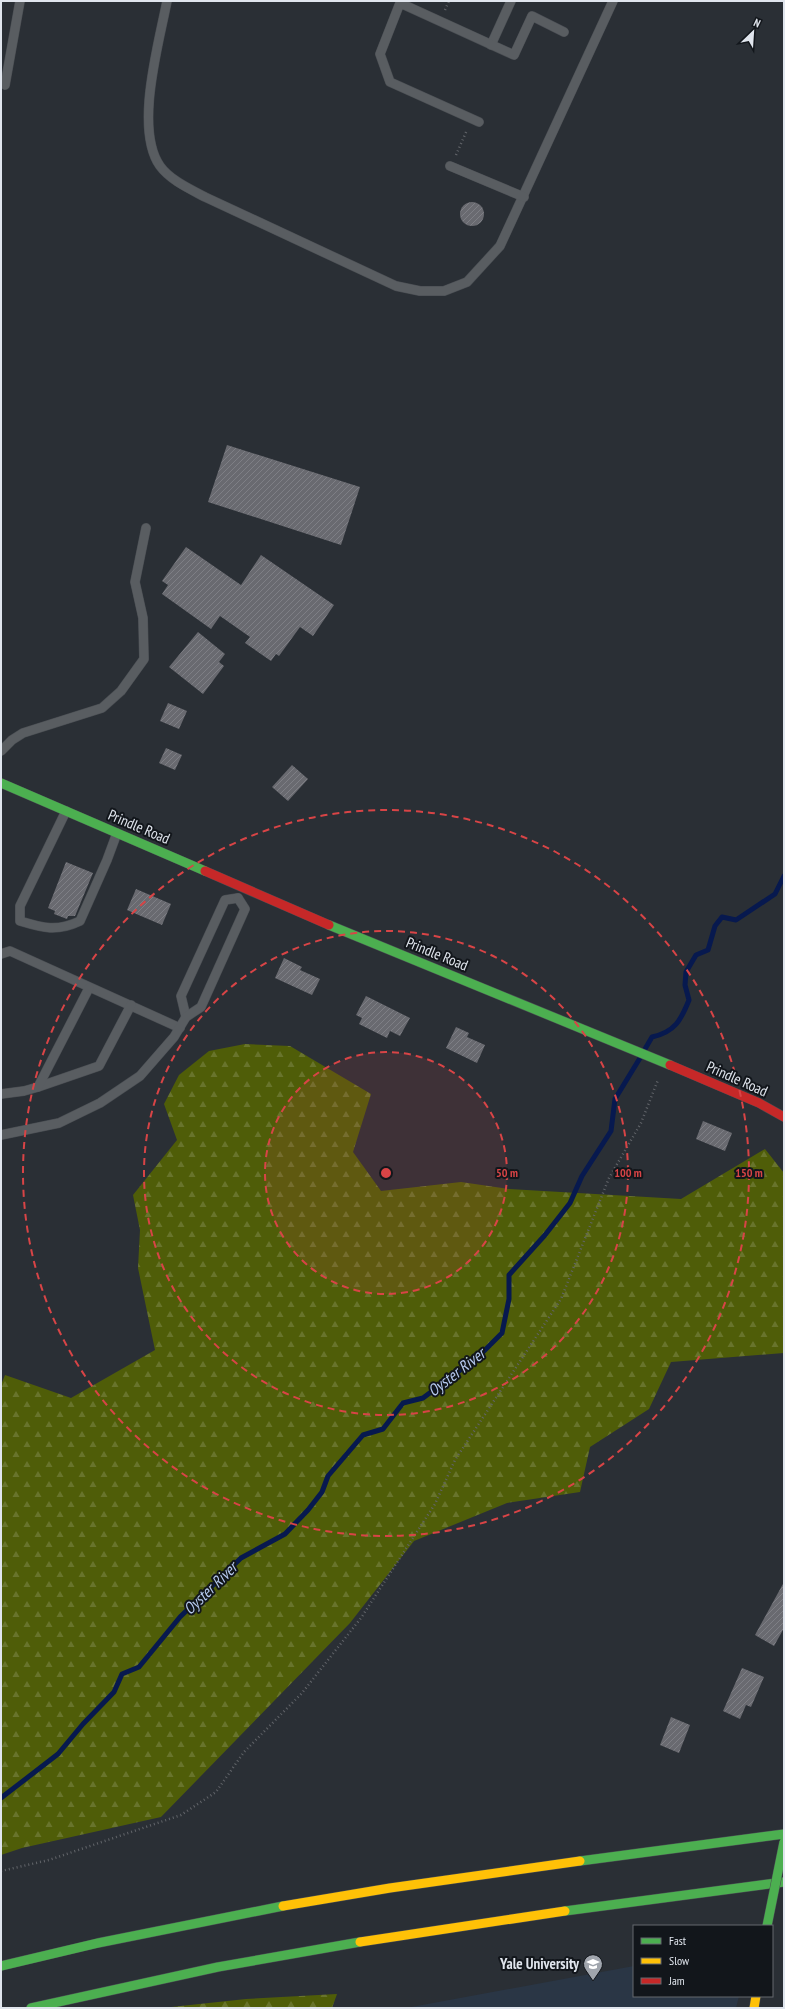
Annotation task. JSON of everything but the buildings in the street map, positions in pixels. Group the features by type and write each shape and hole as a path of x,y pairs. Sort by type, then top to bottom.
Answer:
{"main road":[{"name":"Prindle Road","path":"1,783 343,931 759,1103 784,1117"},
{"path":"1,1966 161,1930 345,1894 460,1877 784,1834"},
{"path":"767,1925 784,1842"},
{"path":"31,2008 187,1972 352,1942 784,1882"},
{"path":"754,2008 756,1997"}],"lane":[{"path":"5,85 20,1"},
{"path":"167,1 150,93 148,125 151,149 160,166 183,185 396,286 420,291 444,291 467,282 500,246 524,197 613,1"},
{"path":"491,45 511,1"},
{"path":"476,121 390,82 380,54 400,3 514,55 532,16 564,32"},
{"path":"450,166 524,197"},
{"path":"1,751 12,740 23,733 102,708 121,690 144,658 143,618 135,582 146,528"},
{"path":"66,811 20,906 20,921 44,928 66,927 80,921 108,860 117,833"},
{"path":"238,898 242,887"},
{"path":"1,1135 59,1122 100,1103 140,1076 174,1037 186,1017 201,1007 245,909 238,898"},
{"path":"186,1017 181,996 225,900 238,898"},
{"path":"1,954 10,951 180,1028"},
{"path":"38,1087 90,988"},
{"path":"1,1094 24,1091 38,1087 99,1066 131,1005"}],"path":[{"path":"450,166 476,121"},
{"path":"1,1871 49,1860 181,1815 216,1792 244,1752 302,1693 361,1618 435,1504 455,1460 561,1299 610,1178 641,1123 662,1062"}],"shaded area":[{"name":"Yale University","path":"633,1966 633,1997 739,1997 736,2008 406,2008"}],"green space":[{"path":"245,1044 290,1046 371,1094 353,1152 381,1191 461,1182 509,1189 681,1199 765,1149 784,1173 784,1353 671,1362 649,1409 590,1447 580,1492 507,1503 414,1541 350,1623 161,1817 22,1848 1,1855 1,1385 5,1375 71,1398 155,1350 138,1268 140,1230 133,1195 177,1140 164,1104 179,1075 209,1051"},
{"path":"337,1994 332,2008 162,2008 246,1999"}],"waterway":[{"name":"Oyster River","path":"645,1049 652,1037 660,1035 672,1028 683,1014 689,1000 685,985 686,972 696,955 708,950 715,926 722,917 736,920 775,894 784,876"},
{"name":"Oyster River","path":"1,1798 58,1754 83,1724 114,1692 122,1674 139,1667 180,1617 241,1558 285,1534 308,1510 322,1492 328,1476 363,1435 383,1429 403,1403 423,1398 479,1356 502,1333 509,1299 509,1275 545,1235 570,1203 582,1176 611,1131 615,1099 640,1058"}],"traffic: fast":[{"path":"1,783 205,871"},
{"path":"329,925 670,1065"},
{"path":"580,1861 784,1834"},
{"path":"767,1925 784,1842"},
{"path":"565,1911 784,1882"},
{"path":"1,1966 98,1943 283,1906"},
{"path":"31,2008 218,1967 360,1942"}],"traffic: slow":[{"path":"283,1906 390,1888 580,1861"},
{"path":"360,1942 565,1911"},
{"path":"754,2008 756,1997"}],"traffic: jam":[{"path":"205,871 329,925"},
{"path":"670,1065 759,1103 784,1117"}],"place":[{"name":"Yale University","path":"593,1981"}]}
